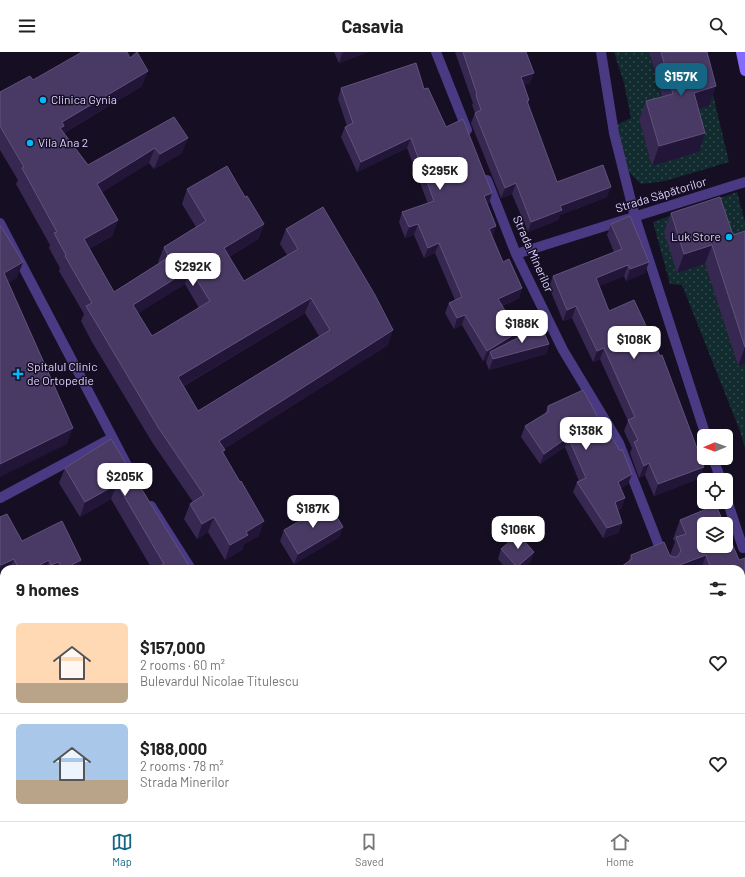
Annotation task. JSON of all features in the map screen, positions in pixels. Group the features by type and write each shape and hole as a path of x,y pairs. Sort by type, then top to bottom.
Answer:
{"main road":[{"path":"741,52 745,70"}],"street":[{"path":"436,52 471,138"},
{"path":"601,52 614,133 635,217 704,429"},
{"name":"Strada Minerilor","path":"482,167 516,254 563,350 619,443 666,565"},
{"name":"Strada Săpătorilor","path":"516,254 745,182"},
{"path":"0,223 133,477"},
{"path":"0,498 112,438"},
{"path":"145,496 188,565"},
{"path":"730,509 743,548"}],"green space":[{"path":"614,52 649,52 666,113 639,120 652,165 687,112 703,52 729,162 665,181 641,184 629,172 615,126 631,118 624,83"},
{"path":"737,192 745,222 745,262 705,264 738,366 745,364 745,448 740,431 682,285 670,284 653,222"}],"building":[{"path":"82,52 127,52 130,58 137,52 148,71 62,122 64,126 60,128 88,165 174,117 188,138 160,154 155,148 97,184 118,220 84,239 114,292 169,257 164,247 206,221 187,189 227,166 245,197 247,196 264,224 224,248 244,281 298,249 286,229 323,207 375,295 393,330 219,441 225,450 222,451 264,521 246,532 248,535 230,545 214,517 202,524 190,504 204,495 158,427 86,306 92,303 65,256 66,255 54,233 57,232 22,168 24,167 0,126 0,92 30,76 33,80","holes":["190,269 210,301 152,336 133,305","311,298 330,330 198,411 178,377"]},
{"path":"463,52 526,52 534,73 521,77 529,100 527,101 557,182 603,165 611,187 560,206 562,210 531,222 516,183 505,188 475,113 481,110"},
{"path":"661,52 707,52 716,86 694,93 705,133 659,146 646,101 673,94"},
{"path":"416,63 424,89 428,88 446,127 463,119 492,193 484,196 496,226 489,229 503,262 509,259 522,288 498,299 518,332 487,351 465,315 457,318 449,303 462,297 439,243 428,248 418,224 409,227 402,212 434,201 411,138 361,162 345,127 353,123 341,88"},
{"path":"720,197 733,235 745,231 745,347 712,245 684,254 671,213"},
{"path":"630,216 649,262 630,269 628,265 596,278 609,311 634,300 660,356 662,355 697,448 697,465 703,465 704,467 658,484 649,463 644,466 634,442 638,440 628,420 635,417 604,348 597,351 576,306 567,310 553,276 622,249 611,224"},
{"name":"Spitalul Clinic de Ortopedie","path":"0,225 23,262 4,273 73,428 0,464"},
{"path":"541,326 549,344 493,359 490,352"},
{"path":"583,390 605,430 607,429 620,451 622,449 632,474 618,482 625,498 615,502 622,523 607,528 577,482 586,478 568,437 544,454 525,426 548,412 548,406"},
{"path":"111,439 189,565 162,565 164,564 117,484 85,502 65,468"},
{"path":"329,504 343,527 298,554 284,530"},
{"path":"706,509 718,509 721,517 697,517 697,553 733,553 733,546 739,560 745,558 745,565 710,565 706,555 680,565 624,565 632,559 631,555 664,542 670,556 677,557 681,551 676,537 686,534 680,520"},
{"path":"7,514 22,541 62,521 81,560 72,565 60,565 59,562 51,565 49,560 40,565 17,565 14,559 1,565 0,517"},
{"path":"518,534 534,552 519,565 515,565 501,549"}],"place":[{"name":"Clinica Gynia","path":"43,100"},
{"name":"Vila Ana 2","path":"30,143"},
{"name":"Luk Store","path":"729,237"},
{"name":"Spitalul Clinic de Ortopedie","path":"18,374"}]}
